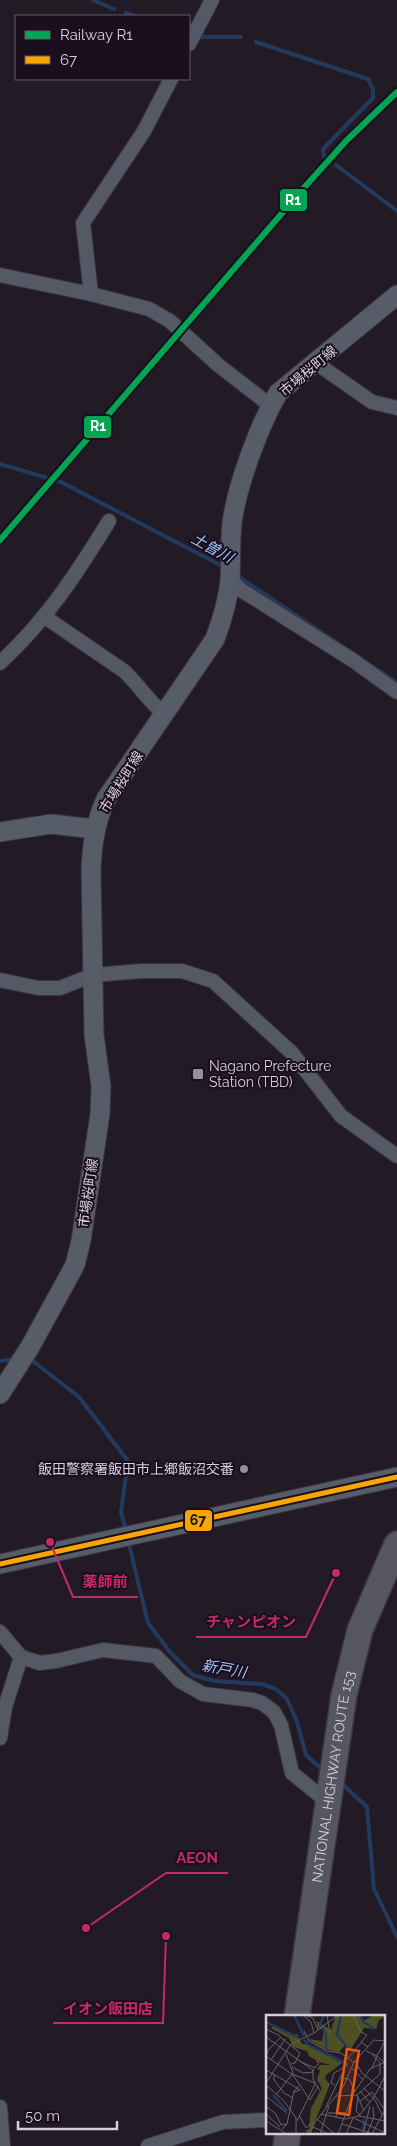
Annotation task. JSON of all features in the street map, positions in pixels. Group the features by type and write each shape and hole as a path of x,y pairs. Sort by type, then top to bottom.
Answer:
{"highway":[{"name":"NATIONAL HIGHWAY ROUTE 153","path":"297,2015 344,1695 360,1630 397,1544"}],"main road":[{"name":"市場桜町線","path":"0,1394 30,1347 75,1265 82,1241 100,1114 101,1086 94,1035 91,871 92,844 95,829 106,799 215,640 226,611 230,578 229,560 232,521 243,481 271,406 278,393 397,295"},
{"path":"0,832 51,824 95,829"},
{"path":"0,1564 397,1477"}],"street":[{"path":"190,42 212,0"},
{"path":"91,294 83,223 144,131 170,80"},
{"path":"0,276 91,294 149,309 170,321 217,364 271,406"},
{"path":"316,363 372,402 397,408"},
{"path":"0,663 45,617 72,581 109,521"},
{"path":"230,578 242,590 354,661 397,692"},
{"path":"45,617 124,671 135,682 151,704 165,715"},
{"path":"0,980 38,988 60,988 93,975 141,971 182,971 213,981 292,1054 340,1116 397,1156"},
{"path":"0,1632 21,1658 40,1663 56,1662 103,1650 156,1656 180,1681 203,1694 262,1703 274,1712 281,1724 292,1774 329,1798"},
{"path":"0,1738 5,1707 21,1658"},
{"path":"0,2107 3,2146"},
{"path":"148,2146 223,2122 266,2120"}],"waterway":[{"path":"93,0 114,9"},
{"path":"126,13 132,15"},
{"path":"202,37 241,37"},
{"path":"256,42 368,79 373,89 373,98 323,149 324,156"},
{"path":"336,165 397,211"},
{"name":"土曽川","path":"0,464 61,482 224,567"},
{"name":"土曽川","path":"236,575 397,683"},
{"name":"新戸川","path":"0,1361 15,1359"},
{"name":"新戸川","path":"33,1361 79,1397 128,1461 121,1512 126,1531"},
{"name":"新戸川","path":"128,1540 148,1623 169,1651 193,1675 214,1681 262,1684 276,1689 287,1699 297,1722 306,1755 323,1770"},
{"name":"新戸川","path":"341,1783 367,1807 374,1889 397,1937"}],"rail line":[{"name":"R1","path":"0,540 302,190 346,141 397,92"}],"transit line":[{"name":"67","path":"0,1564 397,1477"}],"place":[{"name":"Nagano Prefecture Station (TBD)","path":"198,1074"},
{"name":"飯田警察署飯田市上郷飯沼交番","path":"244,1469"},
{"name":"薬師前","path":"50,1542"},
{"name":"チャンピオン","path":"336,1573"},
{"name":"AEON","path":"86,1928"},
{"name":"イオン飯田店","path":"166,1936"}]}
